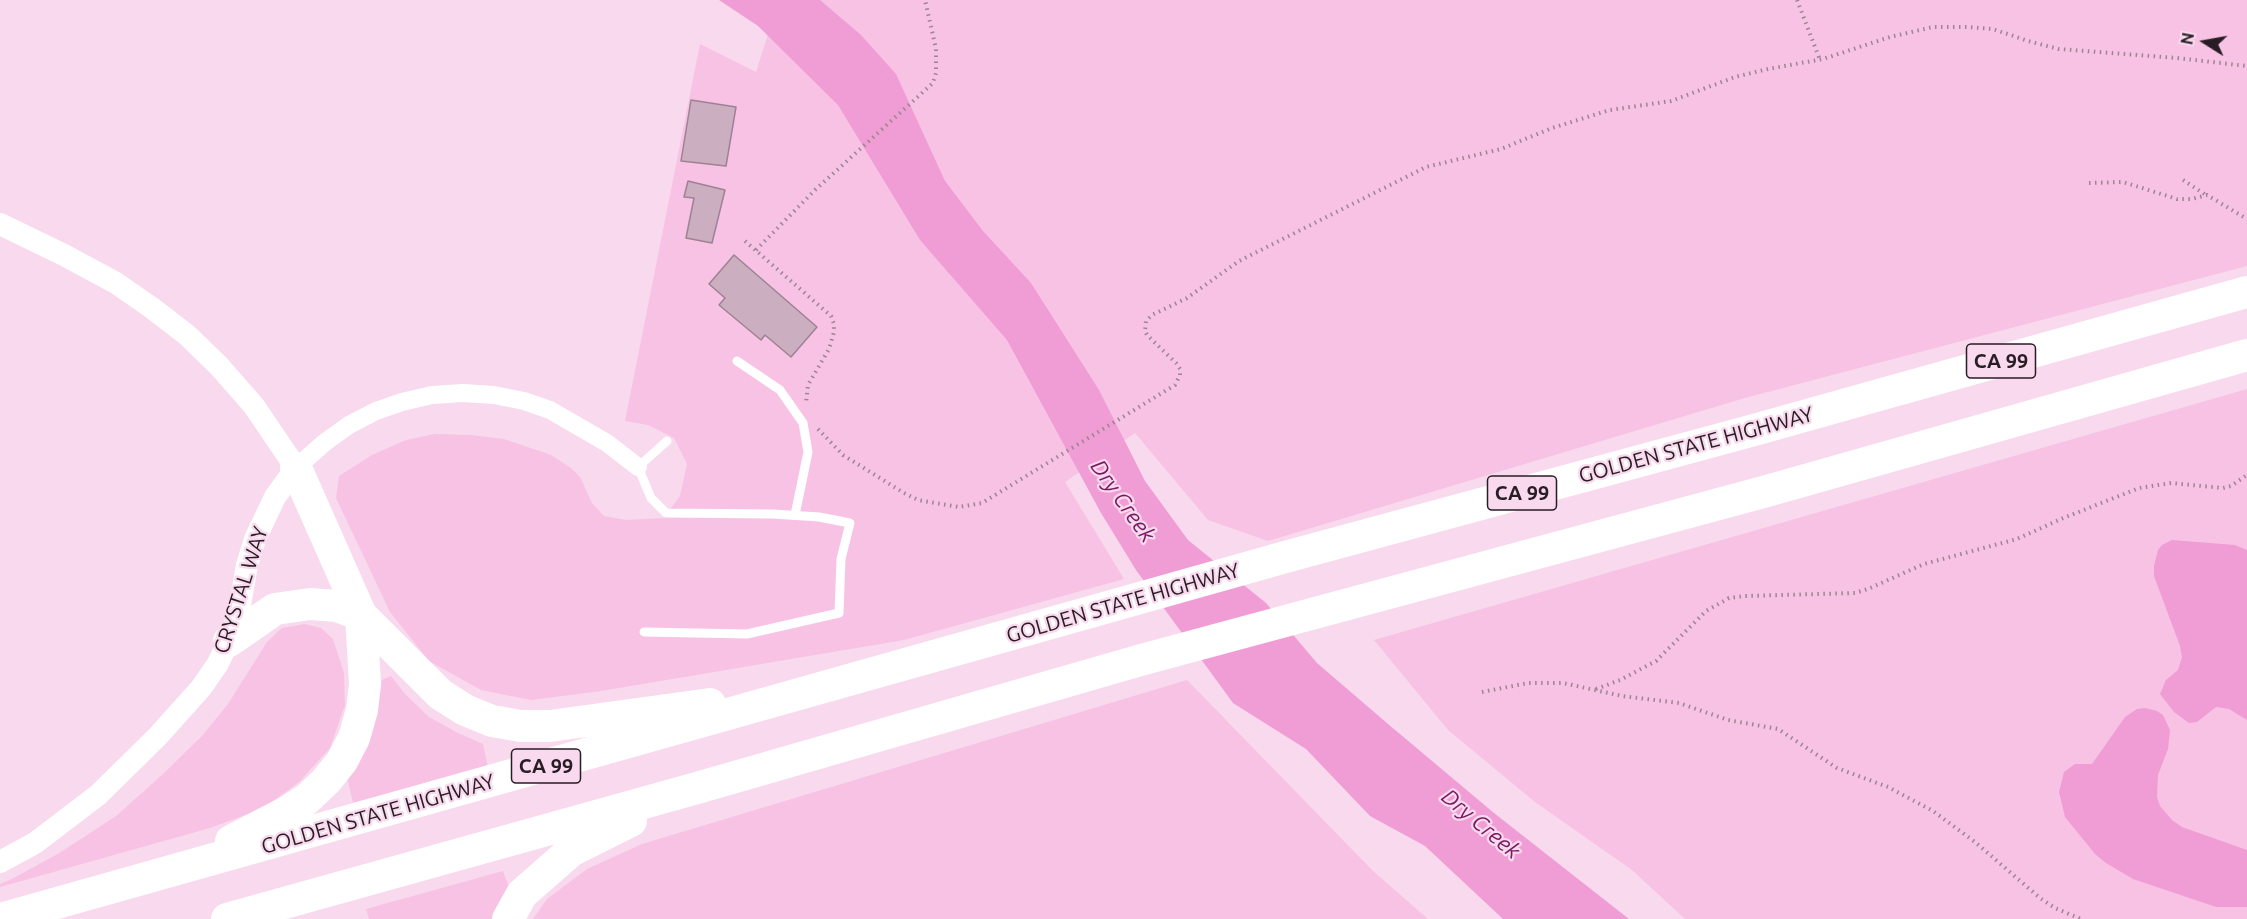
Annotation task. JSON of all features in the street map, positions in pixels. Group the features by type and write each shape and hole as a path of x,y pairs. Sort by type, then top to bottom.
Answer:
{"highway":[{"name":"GOLDEN STATE HIGHWAY","path":"0,919 1289,556 1754,430 2247,292"},
{"path":"226,919 697,788 1141,660 1767,491 2247,355"},
{"path":"163,874 285,813 307,799 326,782 342,761 354,738 362,710 365,684 360,615 296,468"},
{"path":"229,640 275,609 310,604 337,606 360,615 440,694 465,710 492,721 521,726 550,726 829,687"},
{"path":"508,919 522,894 571,851 697,788"}],"street":[{"path":"0,224 116,283 187,335 219,366 254,406 296,468"},
{"name":"CRYSTAL WAY","path":"0,862 35,843 98,795 158,736 201,688 217,665 229,640 239,611 255,539 275,497 296,468 324,442 349,424 376,411 432,395 463,393 494,395 524,401 550,410 607,443 638,467"}],"lane":[{"path":"736,361 780,390 803,423 808,452 795,515"},
{"path":"644,632 747,634 839,613 841,559 850,523 795,515 666,513 651,498 638,467 667,441"}],"path":[{"path":"756,250 815,190 935,79 936,60 925,0"},
{"path":"1797,0 1820,60"},
{"path":"816,426 843,455 904,493 918,500 946,505 971,506 993,498 1175,385 1180,369 1145,331 1146,321 1152,315 1197,292 1239,261 1426,167 1501,149 1552,128 1610,110 1671,101 1735,77 1820,60 1890,37 1933,27 1993,29 2059,49 2247,66"},
{"path":"2184,180 2247,219"},
{"path":"2089,183 2123,182 2177,199 2192,199 2207,195"},
{"path":"745,241 831,316 834,324 829,349 808,385 806,404 809,413"},
{"path":"1596,689 1656,662 1706,610 1729,598 1767,594 1855,593 1868,590 1924,564 2017,539 2139,488 2171,483 2223,488 2231,486 2247,475"},
{"path":"1482,692 1539,682 1563,683 1622,696 1679,703 1728,720 1778,729 1837,768 1904,794 1934,811 1969,837 2040,898 2055,908 2081,919"}],"shaded area":[{"path":"779,0 2247,0 2247,266 1745,398 1268,541 1208,520 1135,433 1065,482 1124,579 904,640 601,691 531,700 481,690 429,661 390,612 336,498 339,476 372,455 406,440 435,434 504,439 551,455 571,468 580,477 592,503 604,516 626,520 664,518 680,496 687,464 674,438 648,425 625,421 700,44 756,72"},
{"path":"2247,389 2247,919 1685,919 1632,870 1535,802 1448,730 1374,640"},
{"path":"305,624 321,628 333,639 344,673 345,705 330,748 299,782 264,808 210,828 0,887 0,884 61,852 116,816 202,736 228,704 267,642 282,628"},
{"path":"391,676 405,694 429,717 483,744 488,767 353,803 347,777 377,713 382,680"},
{"path":"1187,680 1373,871 1428,919 533,919 547,899 587,869 642,844"},
{"path":"503,871 511,893 495,919 369,919 366,909"}],"water":[{"name":"Dry Creek","path":"719,0 820,0 861,35 896,74 945,181 983,231 1031,283 1099,390 1145,481 1188,540 1266,603 1317,663 1494,813 1629,919 1503,919 1425,846 1370,816 1306,749 1233,703 1136,570 1101,513 1007,340 920,240 838,105 758,26"},
{"path":"2172,540 2235,545 2247,550 2247,720 2229,709 2216,707 2197,722 2189,723 2174,712 2160,694 2166,680 2178,670 2182,657 2154,576 2158,550"},
{"path":"2145,708 2163,715 2170,730 2168,749 2158,775 2157,797 2160,806 2172,820 2182,827 2247,850 2247,907 2216,907 2133,879 2095,854 2065,817 2059,792 2064,772 2075,764 2092,764 2125,717 2137,709"}],"building":[{"path":"691,100 736,107 726,166 681,161"},
{"path":"688,181 725,190 712,243 686,238 694,198 684,197"},
{"path":"734,255 817,327 791,357 765,335 761,340 719,305 725,298 709,284"}]}
